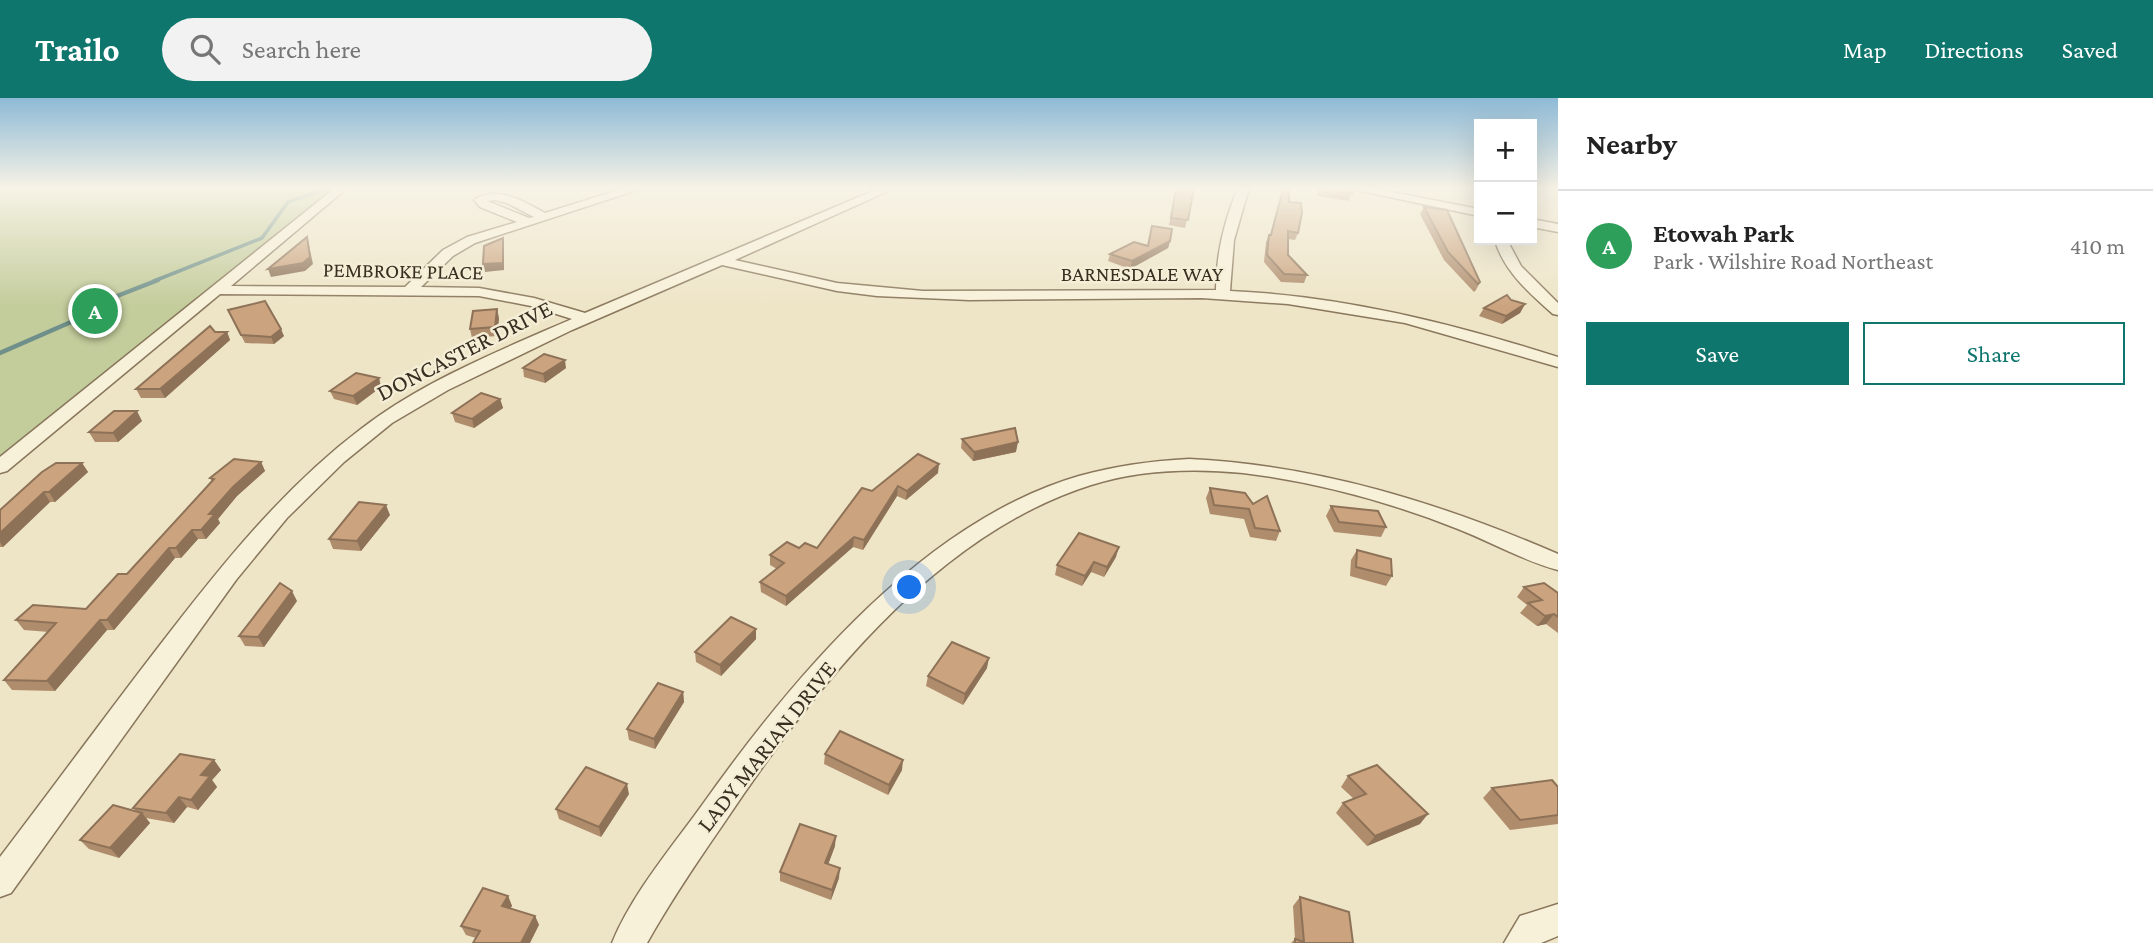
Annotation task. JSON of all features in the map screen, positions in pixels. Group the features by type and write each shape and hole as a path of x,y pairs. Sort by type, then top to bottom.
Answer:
{"street":[{"path":"0,467 294,227"},
{"path":"410,290 437,263 461,245 510,227"},
{"name":"DONCASTER DRIVE","path":"0,882 254,540 341,454 394,413 460,377 585,318 799,227"},
{"path":"1223,295 1224,260 1231,227"},
{"path":"1502,245 1512,262 1558,312"},
{"name":"BARNESDALE WAY","path":"721,261 835,288 876,292 939,296 1223,295 1323,303 1442,326 1558,362"},
{"name":"PEMBROKE PLACE","path":"217,290 410,290 501,295 585,318"},
{"name":"LADY MARIAN DRIVE","path":"629,943 704,826 815,676 922,574 1019,507 1057,490 1139,468 1193,464 1261,470 1376,494 1474,527 1558,563"},
{"path":"1521,943 1532,929 1558,920"}],"green space":[{"path":"0,227 292,227 0,467"}],"building":[{"path":"1152,227 1172,229 1170,241 1132,261 1110,254 1134,242 1148,246"},
{"path":"1273,227 1299,227 1298,233 1288,231 1288,255 1307,275 1284,274 1267,255"},
{"path":"1435,227 1455,227 1480,282 1478,284 1448,252"},
{"path":"307,237 310,257 303,263 268,269"},
{"path":"503,238 503,263 483,264 484,246"},
{"path":"1507,295 1511,300 1525,304 1506,316 1484,308"},
{"path":"265,301 281,329 271,337 241,335 228,310"},
{"path":"497,309 495,327 470,329 473,311"},
{"path":"210,326 215,332 227,332 160,389 136,389"},
{"path":"544,354 565,360 543,374 523,368"},
{"path":"356,373 379,378 353,396 330,391"},
{"path":"481,393 500,399 472,419 452,413"},
{"path":"114,411 137,411 113,433 89,432"},
{"path":"1015,428 1018,442 974,452 962,439"},
{"path":"918,454 939,464 907,491 898,486 864,540 854,537 786,596 760,582 784,563 770,555 787,542 799,548 805,543 817,548 862,488 872,491"},
{"path":"234,459 261,462 233,487 209,514 215,514 201,530 192,530 176,548 169,548 107,620 100,620 47,681 4,680 56,623 16,620 33,605 86,609 118,574 127,574 214,479 210,478"},
{"path":"56,463 82,463 49,492 44,492 0,533 0,510 42,472"},
{"path":"1210,488 1245,493 1253,504 1267,496 1280,531 1255,528 1249,509 1214,505"},
{"path":"359,502 386,505 357,541 329,539"},
{"path":"1331,506 1378,511 1386,527 1339,522"},
{"path":"1079,533 1119,547 1107,567 1094,562 1085,576 1057,565"},
{"path":"1357,550 1391,559 1392,576 1356,567"},
{"path":"280,583 292,591 258,637 239,636"},
{"path":"1544,583 1558,593 1558,617 1554,614 1545,616 1528,603 1542,600 1524,587"},
{"path":"731,617 756,629 720,665 695,652"},
{"path":"952,642 989,658 965,694 928,676"},
{"path":"658,683 683,692 654,739 627,729"},
{"path":"840,731 903,760 889,785 825,754"},
{"path":"180,754 214,760 201,775 210,776 191,800 179,797 166,813 133,808"},
{"path":"1377,765 1428,814 1375,836 1343,803 1366,794 1348,776"},
{"path":"586,767 627,784 599,827 556,809"},
{"path":"1552,780 1558,787 1558,815 1520,820 1492,788"},
{"path":"113,805 142,813 110,848 80,840"},
{"path":"800,824 836,836 825,863 840,868 832,890 780,872"},
{"path":"483,888 508,896 502,906 535,916 521,943 473,943 480,931 461,926"},
{"path":"1300,897 1349,912 1353,943 1295,943 1295,939 1304,942"}],"waterway":[{"path":"154,281 262,238 270,227"},
{"path":"0,353 71,322 117,296 158,280"}],"place":[{"name":"Etowah Park","path":"95,311"}]}
